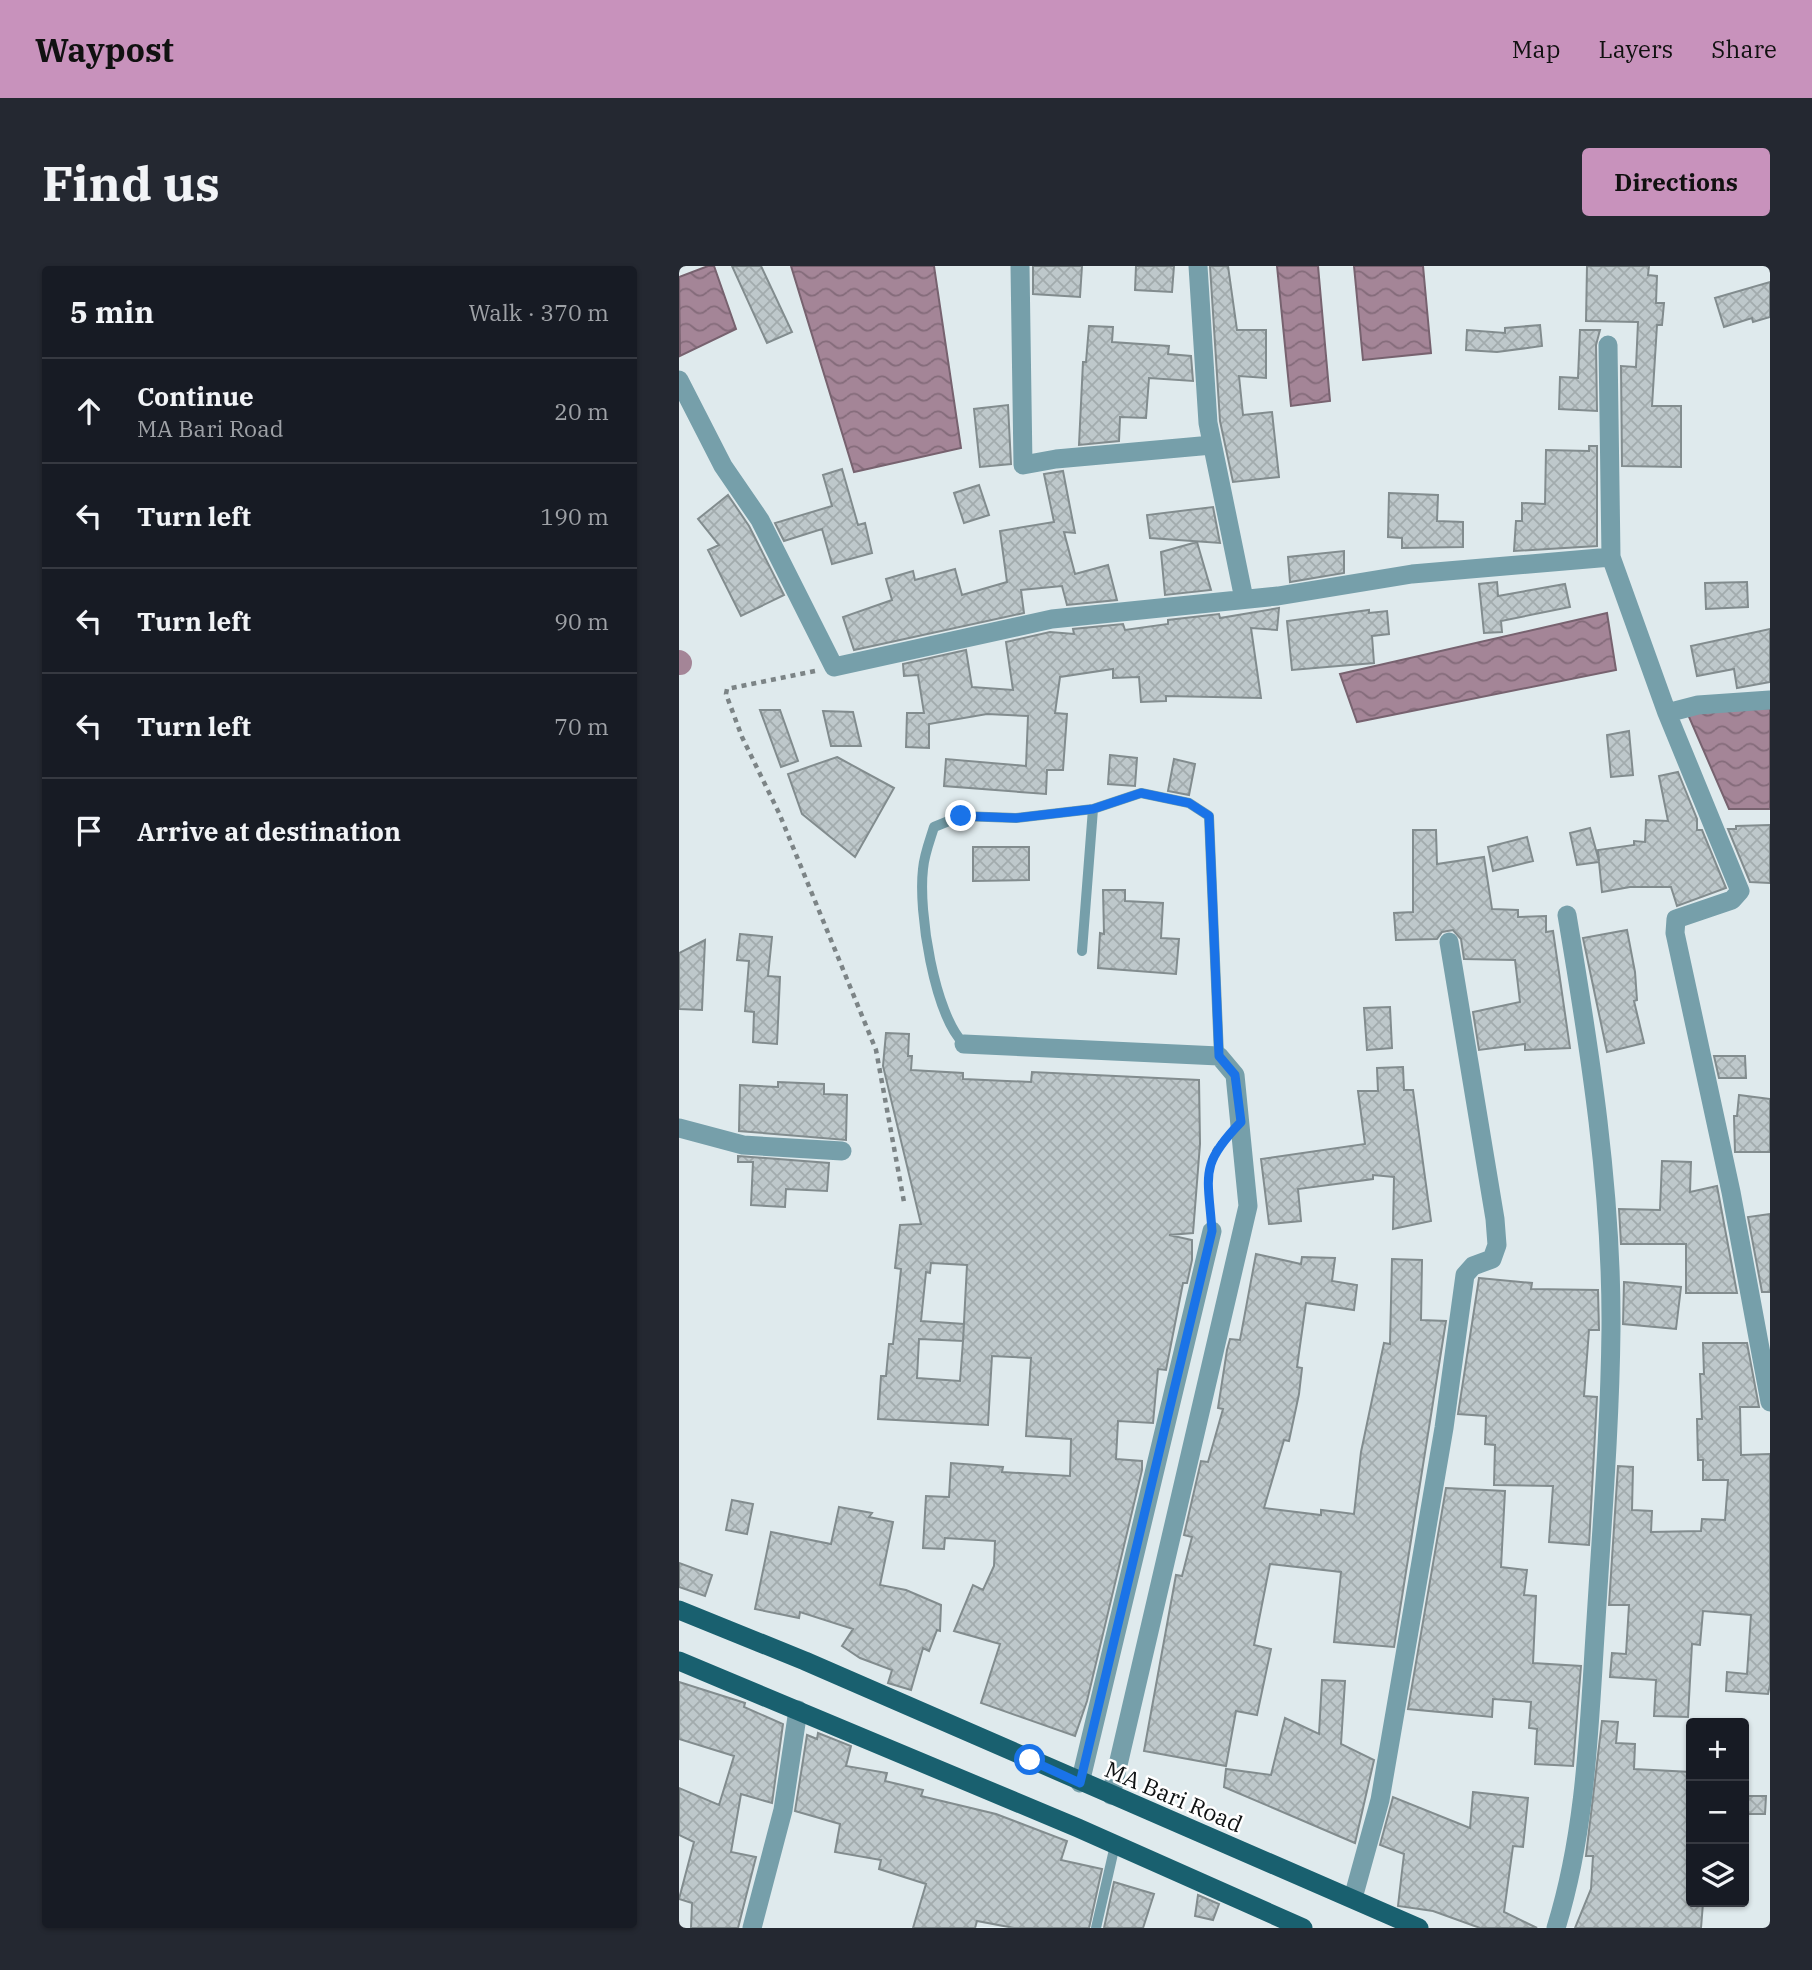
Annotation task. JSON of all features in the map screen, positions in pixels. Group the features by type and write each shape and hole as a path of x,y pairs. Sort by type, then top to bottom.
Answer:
{"main road":[{"name":"MA Bari Road","path":"679,1610 805,1661 1080,1783 1419,1928"},
{"path":"679,1661 1115,1845 1303,1928"}],"street":[{"path":"1020,266 1023,465 1056,458 1212,445"},
{"path":"1198,266 1207,423 1244,599"},
{"path":"1608,345 1611,556 1667,713 1740,891 1732,900 1676,919 1675,933 1742,1245 1770,1402"},
{"path":"679,380 723,466 760,520 834,667 1052,619 1244,599 1412,574 1611,556"},
{"path":"1667,713 1698,705 1770,700"},
{"path":"1556,1928 1566,1896 1585,1790 1611,1329 1605,1191 1589,1041 1567,915"},
{"path":"1353,1898 1380,1800 1446,1414 1465,1275 1473,1266 1492,1259 1497,1245 1449,942"},
{"path":"964,1044 1219,1056 1235,1075 1248,1206 1111,1796"},
{"path":"679,1128 743,1145 842,1150"},
{"path":"1080,1783 1212,1231"},
{"path":"1197,1293 1225,1298"},
{"path":"752,1928 783,1810 798,1710"}],"lane":[{"path":"964,1044 952,1032 927,953 923,869 934,827 961,816 1016,818 1093,809 1141,793 1189,803 1209,816 1219,1056"},
{"path":"1082,951 1093,809"},
{"path":"1096,1928 1115,1845"}],"path":[{"path":"834,667 727,690 726,694 876,1050 904,1202"},
{"path":"1212,1231 1207,1173 1215,1149 1241,1122"}],"water":[{"path":"714,266 736,329 680,356 679,277"},
{"path":"791,266 934,266 961,448 854,472"},
{"path":"1277,266 1318,266 1330,401 1291,406"},
{"path":"1354,266 1423,266 1431,353 1363,360"},
{"path":"1607,613 1616,670 1357,722 1340,674"},
{"path":"1770,708 1770,809 1729,809 1686,710"}],"building":[{"path":"732,266 761,266 792,332 767,343"},
{"path":"1033,266 1082,266 1080,297 1033,294"},
{"path":"1136,266 1174,266 1172,292 1135,290"},
{"path":"1210,266 1228,266 1237,330 1266,330 1266,378 1239,376 1243,415 1272,412 1279,477 1233,482 1220,421"},
{"path":"1587,266 1649,266 1648,275 1657,276 1656,303 1664,303 1662,325 1657,325 1652,406 1681,406 1681,467 1622,466 1621,366 1636,367 1638,322 1586,321"},
{"path":"1770,282 1770,317 1753,322 1752,318 1724,327 1715,298"},
{"path":"1540,325 1542,346 1497,352 1466,350 1467,330 1505,333 1505,328"},
{"path":"1089,326 1113,327 1112,342 1169,346 1168,354 1191,356 1193,381 1149,378 1146,418 1120,417 1119,441 1079,445 1083,362 1086,362"},
{"path":"1580,330 1600,330 1596,345 1597,411 1559,409 1560,377 1578,378"},
{"path":"1008,405 1011,464 980,467 974,409"},
{"path":"1589,446 1597,446 1597,546 1514,551 1516,521 1522,521 1522,503 1545,504 1546,450 1589,451"},
{"path":"842,469 858,525 865,523 872,553 832,564 822,529 784,541 775,523 832,506 823,475"},
{"path":"1063,471 1075,533 1064,532 1075,574 1108,565 1117,600 1067,605 1062,586 1021,590 1024,613 854,650 843,617 892,600 886,579 913,571 915,580 955,569 962,595 1007,582 1000,531 1054,522 1044,474"},
{"path":"979,485 989,515 964,523 954,493"},
{"path":"1389,493 1438,495 1437,521 1463,522 1463,547 1402,548 1402,538 1388,537"},
{"path":"728,495 749,526 784,595 741,616 708,550 719,545 698,519"},
{"path":"1213,507 1220,543 1150,538 1147,515"},
{"path":"1197,542 1211,590 1165,595 1161,552"},
{"path":"1344,551 1344,573 1290,582 1288,557"},
{"path":"1497,582 1498,596 1565,584 1570,607 1501,621 1502,632 1484,633 1479,584"},
{"path":"1747,582 1748,607 1706,609 1705,583"},
{"path":"1279,608 1277,630 1251,628 1261,698 1166,696 1166,701 1141,702 1139,677 1113,678 1113,669 1060,677 1055,713 1067,714 1063,770 1047,770 1046,794 944,786 946,759 1026,766 1028,716 987,714 929,724 929,748 906,747 907,713 924,713 918,675 904,676 903,664 966,650 972,687 1013,690 1006,642 1050,632 1074,634 1073,629 1123,624 1125,630 1168,624 1168,620 1219,614 1220,618"},
{"path":"1369,610 1369,613 1387,611 1389,634 1372,636 1374,663 1292,670 1287,621"},
{"path":"1770,629 1770,682 1737,688 1734,669 1697,676 1691,646"},
{"path":"760,710 780,710 798,761 781,767"},
{"path":"823,711 853,712 861,746 831,746"},
{"path":"1629,731 1633,775 1611,777 1607,735"},
{"path":"1110,755 1137,758 1135,786 1108,784"},
{"path":"837,757 894,788 855,857 802,814 788,774"},
{"path":"1174,759 1195,764 1189,795 1168,791"},
{"path":"1678,772 1697,819 1697,830 1702,830 1726,888 1677,906 1671,887 1630,887 1602,892 1599,862 1577,865 1570,833 1590,828 1599,861 1598,850 1634,845 1634,841 1645,842 1646,820 1668,821 1659,776"},
{"path":"1770,825 1770,883 1750,882 1728,829 1736,829 1736,826"},
{"path":"1413,830 1436,830 1437,864 1484,857 1492,909 1518,910 1518,917 1546,916 1546,932 1553,931 1570,1048 1525,1050 1525,1044 1479,1050 1473,1012 1520,1002 1515,960 1464,959 1461,939 1453,930 1442,932 1437,939 1396,940 1394,913 1413,912"},
{"path":"1527,837 1533,861 1493,871 1488,847"},
{"path":"973,847 1029,847 1029,880 973,881"},
{"path":"1103,890 1125,890 1125,901 1163,903 1161,938 1179,939 1176,974 1098,968 1100,933 1104,934"},
{"path":"1627,930 1635,972 1637,1000 1634,1001 1644,1043 1607,1052 1583,938"},
{"path":"740,934 772,937 768,976 780,977 777,1044 753,1042 754,1012 745,1011 749,961 737,960"},
{"path":"705,940 702,1010 679,1009 679,953"},
{"path":"1390,1007 1392,1048 1367,1050 1364,1008"},
{"path":"886,1033 909,1034 908,1056 912,1056 911,1070 963,1073 963,1079 1031,1082 1032,1072 1199,1080 1200,1144 1193,1233 1169,1235 1192,1240 1192,1260 1187,1283 1183,1283 1166,1370 1158,1369 1153,1423 1118,1421 1116,1459 1142,1461 1142,1470 1087,1701 1075,1736 981,1703 1000,1644 954,1631 973,1585 983,1590 994,1566 995,1541 945,1538 944,1549 923,1548 926,1496 949,1497 951,1463 1003,1467 1002,1472 1070,1476 1071,1439 1026,1436 1031,1358 992,1356 988,1425 878,1419 881,1376 886,1376 889,1344 893,1344 901,1269 895,1268 900,1225 921,1224 883,1066","holes":["931,1263 967,1265 964,1324 921,1321 926,1272 930,1273","919,1339 963,1341 960,1381 917,1378"]},
{"path":"1714,1056 1745,1056 1746,1078 1719,1078"},
{"path":"1403,1067 1404,1090 1413,1090 1431,1221 1393,1229 1394,1177 1373,1175 1373,1179 1298,1189 1301,1221 1269,1224 1261,1159 1365,1144 1358,1091 1378,1091 1377,1068"},
{"path":"778,1082 824,1084 824,1094 847,1095 846,1140 739,1131 740,1085 778,1087"},
{"path":"1739,1095 1770,1099 1770,1152 1735,1152 1734,1116 1737,1116"},
{"path":"738,1156 829,1163 827,1191 786,1189 785,1207 751,1205 753,1162 738,1162"},
{"path":"1662,1161 1691,1162 1690,1192 1717,1186 1737,1293 1686,1293 1686,1244 1621,1244 1619,1209 1660,1210"},
{"path":"1770,1214 1770,1292 1762,1292 1748,1217"},
{"path":"1256,1254 1301,1264 1302,1257 1335,1258 1332,1281 1357,1285 1354,1310 1306,1303 1297,1367 1302,1368 1299,1394 1289,1441 1284,1440 1264,1508 1321,1515 1321,1510 1354,1514 1361,1452 1384,1343 1390,1344 1392,1259 1422,1260 1421,1320 1446,1321 1394,1647 1334,1642 1341,1572 1270,1564 1254,1645 1271,1649 1257,1715 1236,1711 1226,1766 1144,1751 1176,1575 1182,1576 1192,1537 1184,1535 1201,1461 1208,1462 1223,1409 1218,1408 1227,1350 1230,1339 1240,1340"},
{"path":"1479,1278 1532,1283 1531,1289 1598,1290 1599,1330 1589,1330 1584,1396 1597,1397 1589,1545 1549,1542 1553,1486 1494,1485 1495,1445 1485,1444 1486,1416 1458,1414"},
{"path":"1624,1282 1681,1287 1676,1329 1623,1324"},
{"path":"1703,1343 1747,1343 1759,1407 1740,1407 1741,1455 1770,1454 1770,1685 1768,1694 1726,1691 1727,1672 1747,1674 1751,1615 1703,1611 1700,1645 1692,1644 1688,1717 1654,1716 1656,1680 1610,1677 1612,1653 1626,1654 1629,1605 1609,1605 1618,1466 1633,1467 1632,1510 1652,1511 1651,1532 1701,1531 1702,1519 1725,1520 1728,1480 1703,1480 1703,1460 1698,1460 1697,1419 1702,1419 1700,1374 1704,1374"},
{"path":"1446,1488 1505,1491 1501,1567 1527,1570 1524,1595 1536,1596 1533,1663 1581,1666 1573,1766 1535,1764 1537,1729 1529,1728 1531,1702 1493,1699 1492,1717 1408,1709"},
{"path":"732,1500 753,1504 747,1534 726,1530"},
{"path":"839,1507 872,1513 869,1517 893,1522 880,1585 906,1590 941,1605 940,1631 937,1630 929,1651 923,1648 911,1690 888,1683 892,1670 860,1658 842,1646 853,1629 800,1612 799,1618 755,1609 771,1532 831,1544"},
{"path":"679,1563 712,1575 705,1596 679,1587"},
{"path":"1322,1680 1345,1681 1341,1744 1374,1760 1355,1843 1224,1787 1226,1769 1271,1775 1285,1718 1319,1734"},
{"path":"679,1682 745,1703 744,1707 783,1724 772,1803 741,1794 731,1852 756,1857 738,1928 691,1928 692,1903 679,1899 694,1842 679,1835 679,1788 719,1805 734,1756 679,1739"},
{"path":"1602,1721 1618,1722 1616,1743 1635,1744 1634,1769 1686,1772 1686,1907 1703,1907 1701,1928 1575,1928 1591,1889 1593,1856 1586,1856"},
{"path":"818,1733 851,1746 846,1766 887,1773 885,1781 923,1790 921,1796 996,1814 1067,1841 1061,1860 1102,1869 1089,1928 1014,1928 977,1921 975,1928 913,1928 926,1884 879,1869 881,1860 835,1852 840,1824 795,1811 807,1735 817,1739"},
{"path":"1473,1792 1528,1798 1523,1847 1513,1846 1504,1912 1537,1928 1480,1928 1433,1911 1398,1906 1404,1854 1380,1845 1393,1797 1470,1828"},
{"path":"1749,1796 1766,1796 1765,1814 1749,1814"},
{"path":"1114,1882 1154,1894 1143,1928 1104,1928"},
{"path":"1198,1895 1219,1904 1213,1920 1195,1916"}],"route":[{"path":"961,816 1016,818 1093,809 1141,793 1189,803 1209,816 1219,1056 1235,1075 1241,1122 1215,1149 1207,1173 1212,1231 1080,1783 1030,1760"}]}
